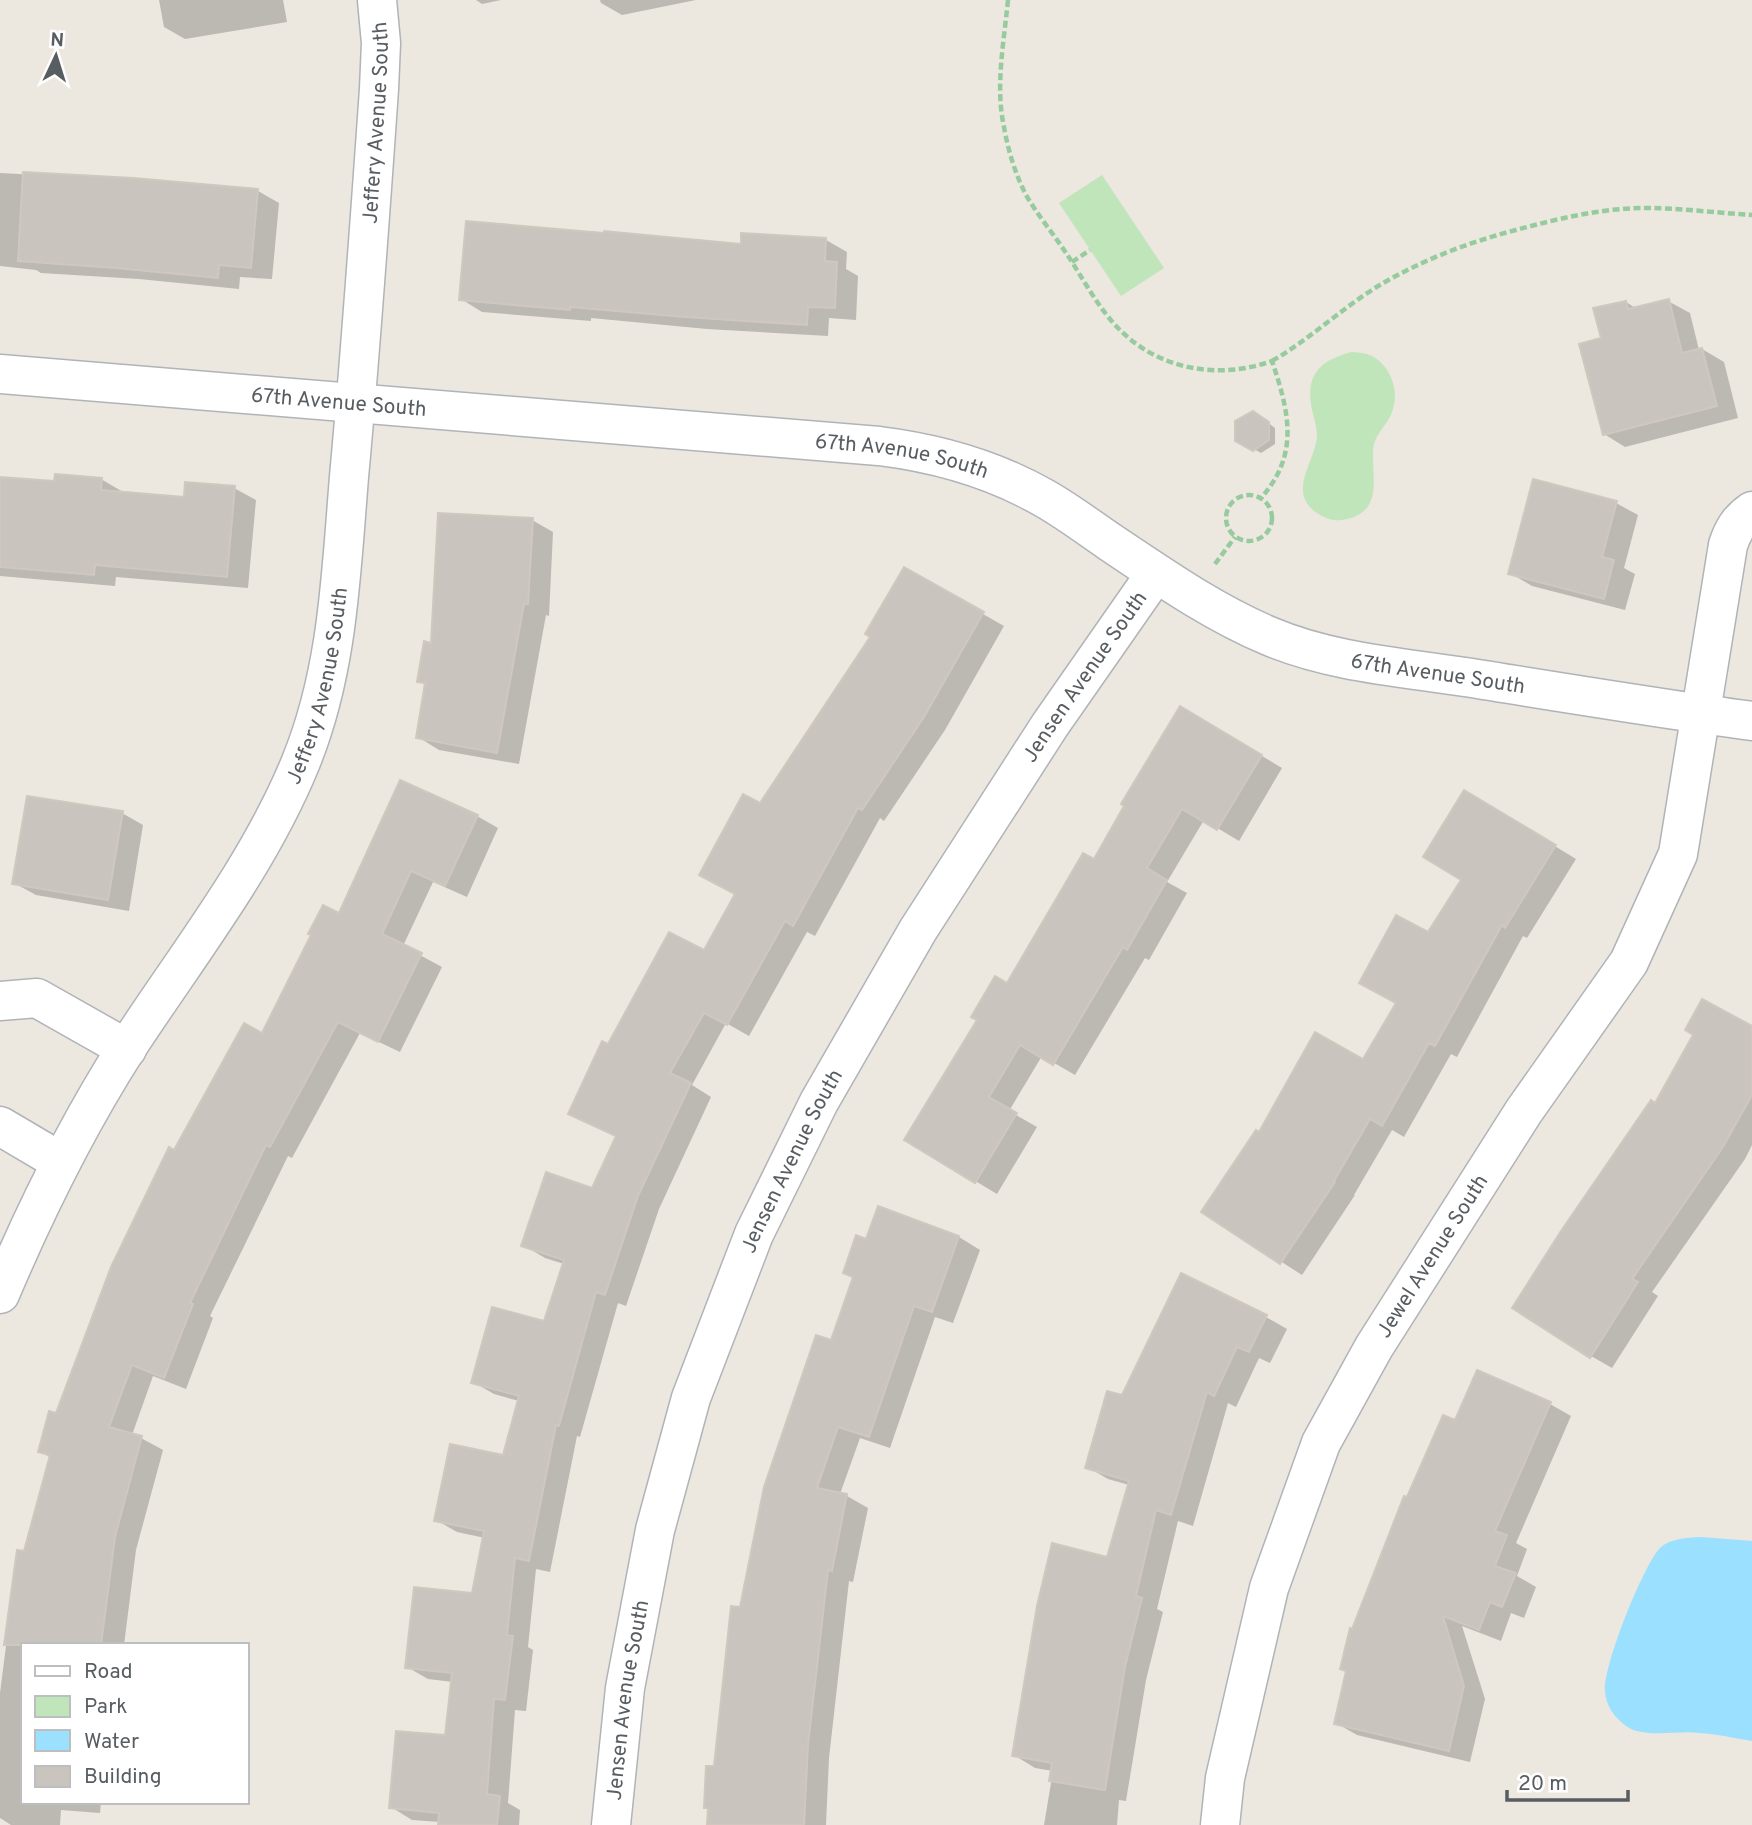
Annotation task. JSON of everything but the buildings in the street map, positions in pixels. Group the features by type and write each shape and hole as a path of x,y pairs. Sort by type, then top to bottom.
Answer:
{"street":[{"name":"Jeffery Avenue South","path":"0,1294 61,1162 127,1049 254,857 282,806 317,715 330,666 337,614 356,403 379,89 381,43 377,0"},
{"name":"67th Avenue South","path":"0,373 913,450 1015,483 1045,499 1194,597 1242,624 1301,648 1373,664 1752,721"},
{"name":"Jewel Avenue South","path":"1220,1825 1225,1778 1269,1588 1321,1443 1374,1347 1524,1111 1629,962 1678,854 1728,545 1733,531 1752,511"},
{"name":"Jensen Avenue South","path":"611,1825 625,1688 655,1530 691,1398 754,1234 819,1102 918,929 1050,725 1156,573"},
{"path":"0,1001 37,998 127,1049"},
{"path":"0,1126 61,1162"}],"path":[{"path":"1008,0 1000,108 1017,173 1026,195 1117,327 1149,353 1185,367 1233,371 1272,361 1295,347 1359,297 1385,282 1452,249 1497,234 1606,211 1645,208 1752,215"},
{"path":"1072,262 1090,250"},
{"path":"1261,498 1279,475 1287,446 1284,402 1272,361"},
{"path":"1246,495 1261,498 1267,503 1272,517 1268,532 1256,540 1241,540 1235,537 1229,531 1225,516 1232,502 1246,495"},
{"path":"1220,557 1235,537"}],"green space":[{"path":"1102,175 1164,268 1121,296 1059,203"},
{"path":"1351,352 1379,360 1389,373 1395,396 1390,416 1374,444 1374,485 1370,504 1354,517 1333,520 1312,509 1303,490 1317,436 1310,398 1311,387 1317,371 1323,365"}],"water":[{"path":"1701,1537 1752,1541 1752,1741 1691,1732 1651,1733 1633,1730 1614,1715 1606,1696 1606,1678 1617,1640 1653,1558 1660,1548 1669,1542"}]}
